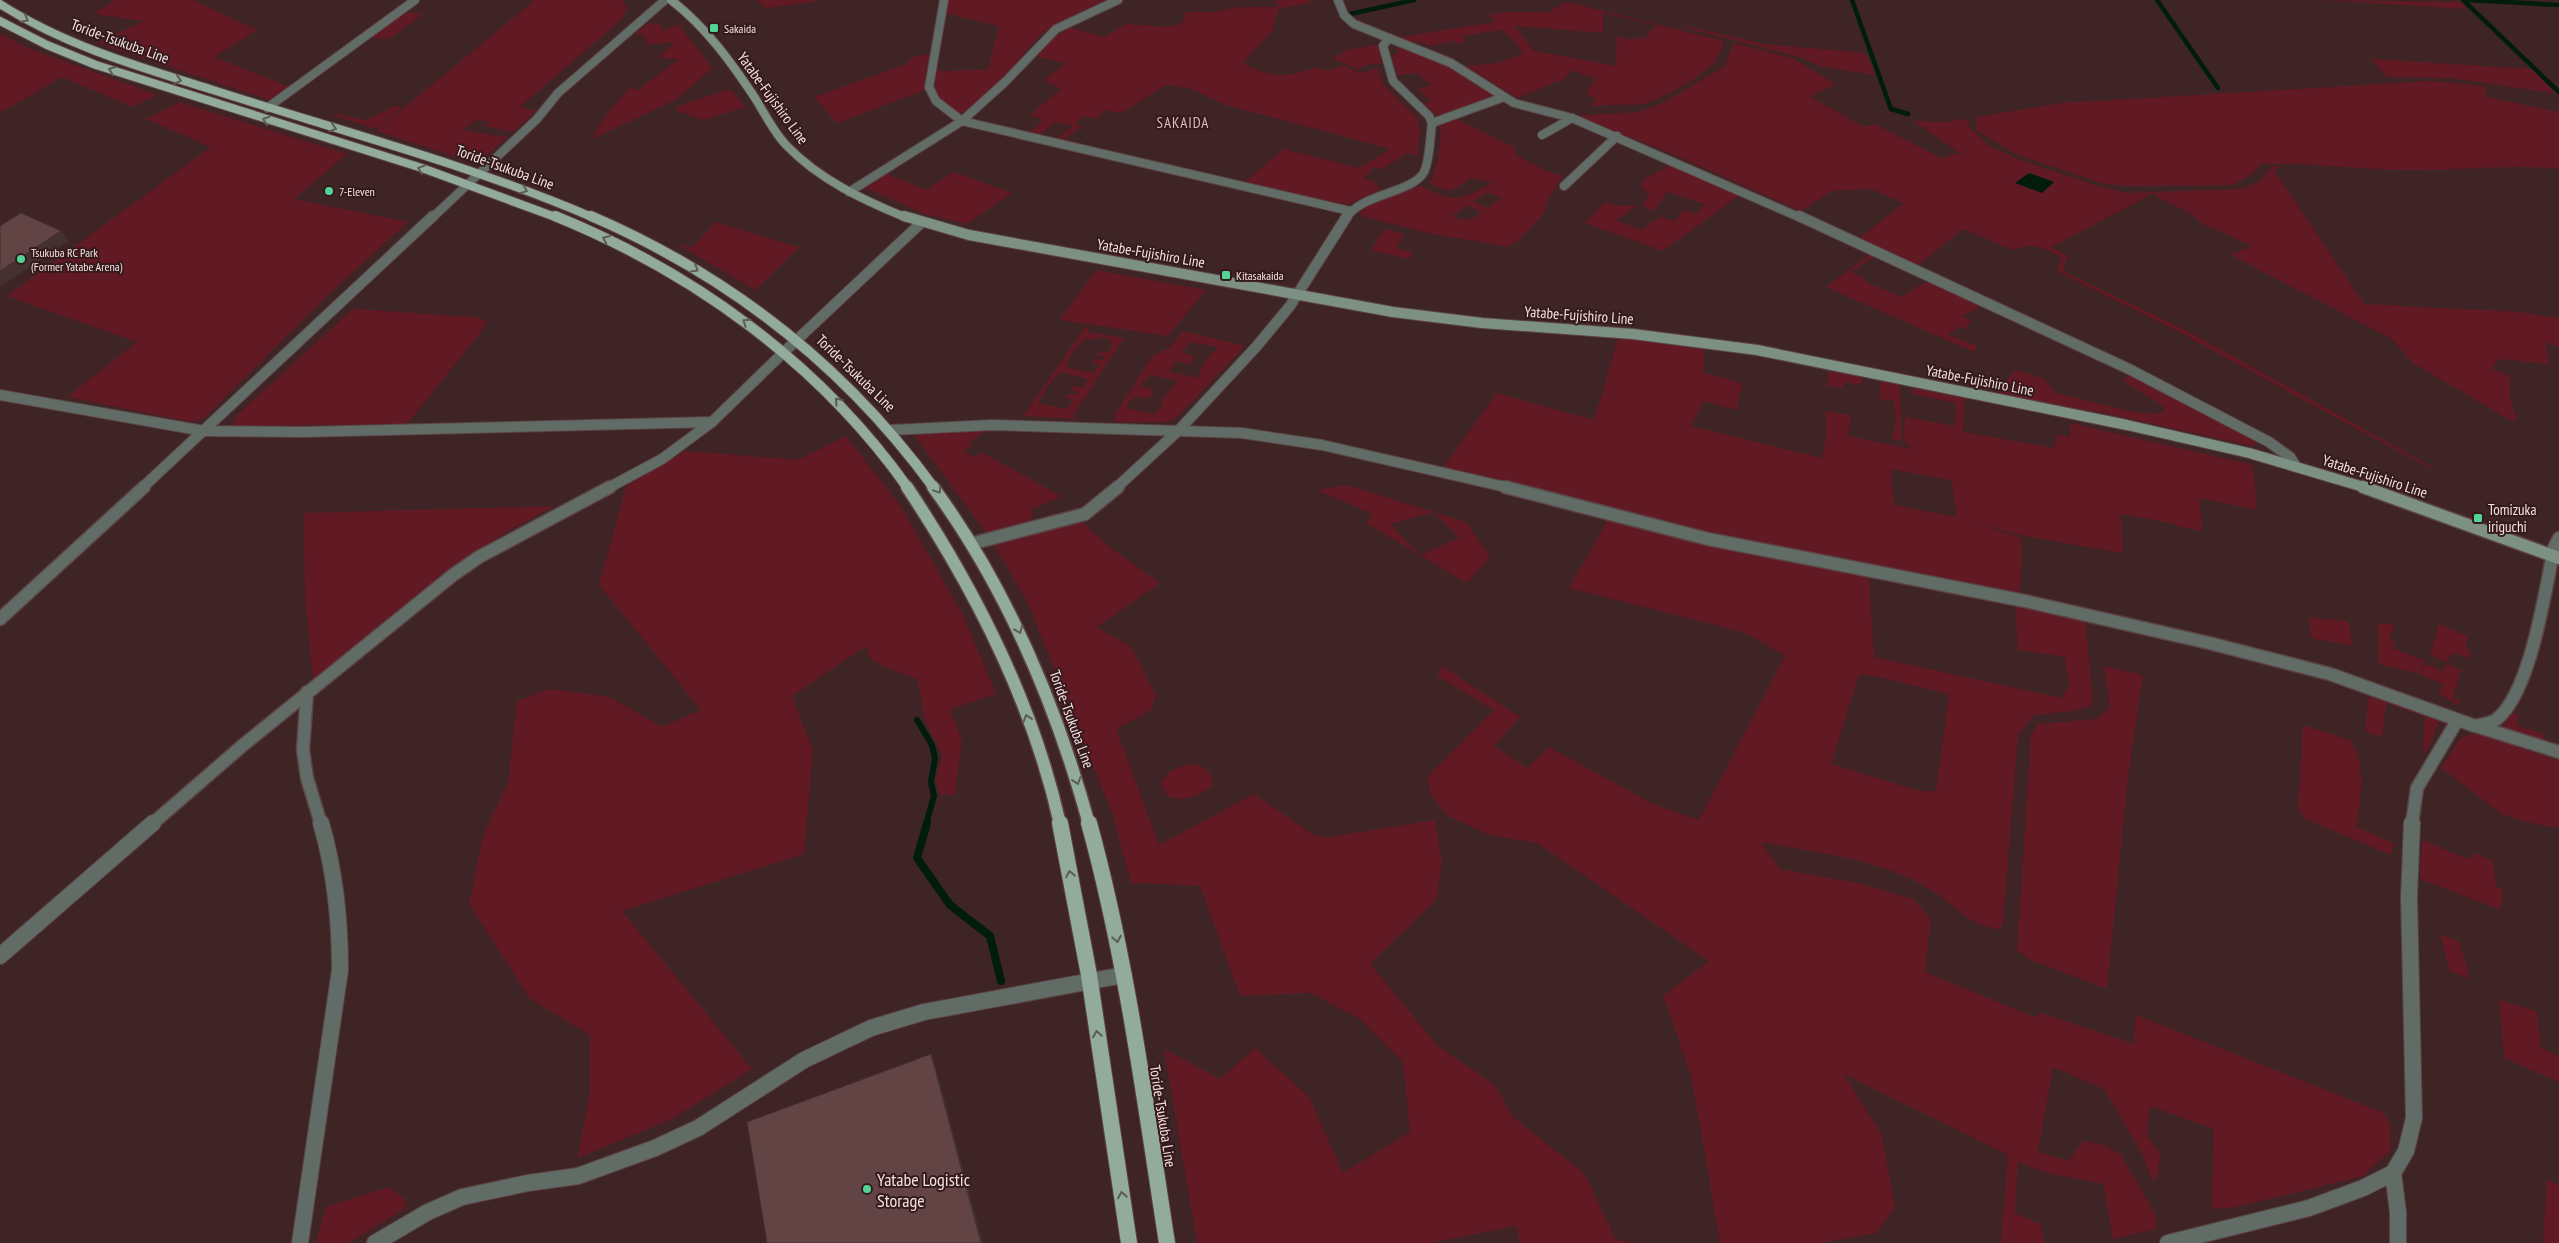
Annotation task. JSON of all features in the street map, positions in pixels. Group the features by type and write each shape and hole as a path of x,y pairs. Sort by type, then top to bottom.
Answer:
{"main road":[{"name":"Yatabe-Fujishiro Line","path":"671,0 688,12 705,32 786,145 811,168 849,192 921,223 994,240 1440,319 1633,334 1757,350 2162,432 2296,466 2368,488 2556,556"},
{"name":"Toride-Tsukuba Line","path":"0,4 21,18 85,47 135,66 478,173 574,210 660,249 752,304 798,339 825,361 891,430 930,479 974,544 1013,615 1051,705 1084,803 1106,886 1124,975 1167,1243"},
{"name":"Toride-Tsukuba Line","path":"0,21 34,39 119,73 468,184 551,214 638,254 707,295 784,352 832,395 870,438 907,487 947,547 990,626 1026,714 1058,811 1089,983 1129,1243"}],"street":[{"path":"267,108 415,0"},
{"path":"0,619 537,119 558,93 665,0"},
{"path":"944,0 935,42 929,86 936,101 962,121 1067,147 1350,211"},
{"path":"849,192 962,121 1000,86 1056,29 1118,0"},
{"path":"1338,0 1344,15 1354,24 1451,63 1504,97 1527,107 1558,113 1572,118 1735,187 2129,368 2269,442 2286,454 2296,466"},
{"path":"974,544 1085,514 1128,478 1179,430 1256,347 1299,295 1350,211 1381,194 1412,184 1421,177 1426,170 1432,123 1429,116 1390,76 1383,46 1389,38"},
{"path":"1432,123 1504,97"},
{"path":"1542,134 1572,118"},
{"path":"1564,186 1617,136"},
{"path":"0,956 235,752 307,692 478,557 662,459 712,422 921,223"},
{"path":"0,395 204,431 304,432 712,422"},
{"path":"891,430 992,425 1179,430 1242,433 1322,445 1511,488 1708,539 2090,615 2330,674 2457,721 2559,752"},
{"path":"2475,726 2496,720 2506,710 2519,684 2539,621 2559,538"},
{"path":"300,1243 340,970 340,930 332,858 307,778 303,750 307,692"},
{"path":"2168,1243 2309,1208 2363,1188 2393,1173 2406,1151 2414,1118 2409,897 2412,812 2417,788 2457,721"},
{"path":"375,1243 428,1212 462,1197 528,1183 578,1176 656,1148 698,1128 804,1060 871,1028 924,1012 995,997 1089,983 1124,975"},
{"path":"2393,1173 2398,1212 2398,1243"}],"shaded area":[{"path":"115,0 193,0 257,30 214,57 290,87 270,100 97,43 144,21 93,14"},
{"path":"535,0 622,0 627,8 623,18 520,107 536,111 513,132 484,126 490,122 477,120 462,130 507,137 480,162 475,163 376,131"},
{"path":"757,0 819,0 819,1 765,8"},
{"path":"948,0 1112,0 1048,29 989,92 966,111 957,114 936,94 935,71 988,70 999,26 944,13"},
{"path":"1275,0 1308,0 1311,3 1279,8 1272,31 1243,62 1260,71 1279,75 1306,71 1315,67 1328,71 1343,65 1361,73 1378,68 1383,84 1418,119 1420,132 1417,156 1407,153 1382,169 1373,168 1363,179 1372,180 1381,189 1344,206 1243,183 1284,149 1359,168 1391,149 1226,105 1190,88 1166,85 1121,113 1103,110 1099,119 1084,116 1075,124 1082,126 1062,141 1056,140 1073,126 1055,122 1040,135 1054,139 1028,134 1044,120 1030,115 1061,89 1044,80 1066,63 1035,56 1046,44 1069,27 1104,37 1126,24 1169,27 1182,23 1186,12 1215,12 1238,7 1279,7"},
{"path":"2320,0 2461,2 2467,9"},
{"path":"1567,2 1724,41 1718,57 1712,65 1697,77 1672,92 1645,104 1591,106 1596,98 1586,95 1589,91 1586,90 1596,79 1571,70 1566,78 1517,98 1466,66 1498,63 1524,54 1511,37 1501,30 1463,36 1465,41 1459,44 1452,41 1429,46 1420,42 1404,41 1395,38 1494,22 1489,15 1505,12 1548,12","holes":["1603,13 1656,25 1645,38 1627,39 1617,36 1616,66 1534,51 1515,26 1603,33"]},
{"path":"403,13 423,14 389,39 369,38"},
{"path":"648,23 659,24 663,31 678,24 712,68 677,99 590,140 609,111 630,88 638,90 672,64 681,60 658,57 673,45 673,42 648,45 644,35 635,34"},
{"path":"1686,26 1764,44 1865,53 1875,75 1819,66 1803,58 1683,27"},
{"path":"2,34 25,47 158,95 133,107 62,77 0,113 0,35"},
{"path":"1738,44 1792,58 1836,84 1810,97 1864,127 1875,124 1941,158 1960,153 1913,121 1942,122 1968,119 1970,128 1989,146 2020,160 2105,188 2127,193 2242,189 2261,181 2271,167 2283,166 2274,170 2364,304 2520,312 2559,318 2559,347 2545,342 2549,364 2498,359 2492,369 2511,376 2510,398 2518,419 2510,420 2413,363 2392,339 2231,255 2252,246 2203,224 2190,213 2156,196 2156,192 2051,247 2068,256 2063,271 2193,334 2432,467 2431,469 2177,331 2057,271 2061,257 2049,251 2032,246 2013,250 1963,229 1917,266 1858,239 1904,203 1871,189 1832,191 1801,211 1673,154 1574,116 1639,112 1663,103 1725,66 1733,45"},
{"path":"1378,45 1382,64 1369,64 1357,69 1332,58 1350,49"},
{"path":"1403,47 1448,66 1497,98 1439,118 1425,104 1430,101 1418,89 1431,85 1417,73 1397,75 1392,55 1400,53 1397,49"},
{"path":"930,54 926,69 925,90 837,123 814,97 907,64 913,57"},
{"path":"2371,59 2532,69 2555,93 2450,78 2387,77"},
{"path":"2431,81 2484,86 2487,97 2559,112 2559,169 2505,167 2396,170 2262,164 2250,175 2232,185 2129,186 2104,184 2015,154 1976,130 1977,117 2062,103"},
{"path":"730,89 746,107 703,120 675,110 676,107"},
{"path":"179,102 347,154 294,199 408,222 328,295 204,418 192,422 67,397 137,342 7,296 211,147 146,119"},
{"path":"394,106 403,107 377,129 331,115 338,114 367,121"},
{"path":"1457,119 1514,147 1515,154 1544,170 1563,176 1550,196 1543,214 1522,237 1508,247 1428,233 1361,216 1360,213 1379,200 1421,186 1450,198 1456,198 1471,194 1492,183 1471,178 1452,190 1430,184 1437,163 1441,137 1440,125","holes":["1487,192 1502,198 1488,208 1473,202","1468,205 1482,213 1468,220 1452,216"]},
{"path":"1673,163 1741,194 1663,251 1585,223 1605,202 1620,206 1638,205 1616,220 1641,230 1660,217 1675,221 1684,210 1697,214 1705,204 1667,192 1653,212 1643,204 1649,195 1641,186 1643,180"},
{"path":"954,172 1012,193 967,224 925,214 863,187 885,173 926,190"},
{"path":"2029,173 2054,182 2042,193 2015,183"},
{"path":"716,222 800,247 755,290 679,245 682,244 692,248"},
{"path":"1385,229 1404,234 1396,248 1412,252 1409,259 1371,250"},
{"path":"1870,254 1875,256 1851,272 1863,277 1866,282 1901,297 1929,280 1984,305 1962,316 1971,321 1965,329 1959,327 1948,335 1978,346 1974,352 1826,287"},
{"path":"1096,270 1206,290 1168,336 1060,320"},
{"path":"353,309 476,317 487,321 480,333 407,424 233,426 236,416"},
{"path":"1086,326 1090,327 1087,332 1124,338 1074,414 1074,419 1023,416","holes":["1100,337 1112,340 1111,344 1113,344 1108,353 1099,352 1097,356 1105,357 1103,360 1094,359 1092,363 1100,365 1092,373 1065,367 1073,352 1086,338 1096,340","1060,372 1088,379 1083,388 1074,386 1071,390 1079,393 1077,395 1068,394 1066,398 1074,400 1066,409 1038,403 1047,387"]},
{"path":"1183,331 1245,346 1176,418 1168,422 1114,422 1116,413 1152,356 1169,348","holes":["1191,342 1218,347 1206,360 1197,378 1169,372 1176,361 1190,364 1195,356 1181,352","1150,375 1178,381 1161,401 1162,404 1155,414 1126,408 1134,396 1149,399 1154,390 1140,386"]},
{"path":"1618,338 1703,347 1704,373 1742,383 1737,410 1703,401 1691,426 1822,458 1827,431 1825,411 1851,415 1848,436 1911,449 1904,440 1905,417 1955,426 1956,403 1912,394 1913,386 1965,398 1963,432 2054,448 2057,434 2070,437 2070,423 2253,465 2257,510 2200,498 2202,531 2121,514 2123,553 2025,536 1977,523 2022,538 2020,595 1710,536 1443,468 1497,393 1593,420","holes":["1891,469 1951,480 1957,517 1894,505"]},
{"path":"2016,370 2044,379 2056,393 2128,411 2155,414 2164,412 2164,407 2127,383 2124,379 2132,374 2257,442 2254,446 2247,445 2104,413 1995,394"},
{"path":"1829,371 1863,376 1860,385 1844,382 1843,388 1827,386"},
{"path":"1881,381 1900,385 1902,441 1892,439 1896,422 1894,401 1879,399"},
{"path":"987,429 970,443 973,445 964,451 973,457 983,453 1061,496 1031,510 1033,514 1029,521 987,534 912,432"},
{"path":"846,436 902,508 963,615 996,694 950,709 962,741 955,795 940,795 936,781 942,755 925,720 917,679 885,667 869,658 866,646 792,696 813,751 804,854 622,911 752,1069 670,1120 577,1158 590,1093 590,1035 530,999 469,904 483,836 508,782 517,701 548,689 610,697 662,727 701,710 599,585 627,484 686,451 798,460"},
{"path":"1347,485 1434,512 1466,522 1490,557 1467,583 1366,523 1373,514 1317,490","holes":["1434,512 1459,538 1420,555 1390,524"]},
{"path":"555,506 503,534 440,575 423,595 313,681 305,599 304,513"},
{"path":"1609,518 1731,548 1869,578 1874,657 2062,698 2069,685 2065,657 2018,650 2015,604 2085,619 2093,698 2091,706 2073,711 2034,715 2018,735 2003,923 2000,929 1990,928 1971,920 1931,890 1901,874 1833,855 1761,843 1780,869 1862,884 1913,899 1931,919 1925,972 2034,1017 2042,1013 2134,1044 2136,1015 2384,1113 2391,1127 2390,1151 2363,1176 2237,1207 2212,1209 2213,1129 2150,1106 2147,1136 2160,1154 2158,1176 2153,1181 2141,1152 2104,1089 2053,1067 2038,1152 2069,1161 2083,1141 2104,1145 2121,1155 2157,1217 2155,1229 2113,1239 2103,1184 2048,1173 2018,1162 2015,1213 2040,1224 2045,1243 2001,1243 2008,1155 1844,1074 1882,1135 1895,1208 1877,1233 1819,1243 1720,1243 1691,1075 1663,996 1709,961 1537,843 1489,835 1448,816 1431,795 1427,777 1494,710 1437,676 1442,666 1520,717 1494,746 1527,768 1549,747 1655,805 1699,820 1785,656 1746,633 1569,588","holes":["1859,675 1870,675 1949,694 1936,791 1920,791 1831,764"]},
{"path":"1081,521 1107,545 1160,583 1097,627 1131,647 1156,695 1151,710 1116,729 1159,845 1254,794 1315,836 1330,837 1435,820 1442,861 1436,900 1370,964 1438,1046 1496,1086 1513,1117 1585,1174 1616,1240 1635,1243 1520,1243 1516,1226 1431,1243 1197,1243 1164,1049 1220,1079 1255,1048 1309,1097 1343,1173 1410,1132 1403,1062 1360,1019 1311,993 1240,996 1200,886 1131,883 1113,815 1027,601 994,545"},
{"path":"2309,618 2348,621 2353,646 2311,638"},
{"path":"2378,624 2394,624 2390,640 2394,642 2393,648 2425,661 2419,674 2379,664"},
{"path":"2439,624 2468,637 2466,648 2470,651 2470,658 2452,653 2447,662 2430,655"},
{"path":"2425,664 2443,671 2447,664 2461,670 2453,697 2460,702 2458,705 2439,694 2443,684 2421,675"},
{"path":"2104,666 2143,675 2128,776 2107,989 2031,960 2017,951 2031,735 2038,724 2096,719 2110,708"},
{"path":"2369,694 2440,720 2426,753 2423,751 2425,717 2386,703 2382,737 2365,731"},
{"path":"2513,713 2518,715 2517,726 2542,733 2547,742 2503,726"},
{"path":"2303,725 2350,740 2361,771 2361,793 2356,827 2393,843 2391,855 2303,818 2298,809"},
{"path":"2476,733 2559,761 2559,828 2526,822 2502,814 2441,768 2461,738"},
{"path":"1184,765 1199,765 1210,772 1213,785 1192,797 1181,799 1168,797 1161,783 1169,772"},
{"path":"2422,840 2470,860 2474,853 2493,861 2496,886 2503,890 2501,910 2420,879"},
{"path":"2440,935 2459,941 2470,979 2450,971"},
{"path":"2499,1000 2537,1011 2541,1048 2559,1056 2559,1082 2504,1058"},
{"path":"2547,1180 2559,1185 2559,1243 2543,1243"},
{"path":"389,1187 406,1200 404,1209 348,1243 316,1243 326,1207"}],"building":[{"path":"21,213 61,231 0,271 0,226"},
{"name":"Yatabe Logistic Storage","path":"931,1054 981,1243 767,1243 747,1122"}],"waterway":[{"path":"1350,14 1414,0"},
{"path":"1852,0 1891,109 1908,114"},
{"path":"2157,0 2218,88"},
{"path":"2463,0 2559,92"},
{"path":"2469,0 2559,5"},
{"path":"917,720 932,745 935,758 931,782 934,796 926,824"},
{"path":"927,823 917,858 950,905 990,936 1001,981"}],"place":[{"name":"Sakaida","path":"714,28"},
{"name":"7-Eleven","path":"329,191"},
{"name":"Tsukuba RC Park (Former Yatabe Arena)","path":"21,259"},
{"name":"Kitasakaida","path":"1226,275"},
{"name":"Tomizuka iriguchi","path":"2478,518"},
{"name":"Yatabe Logistic Storage","path":"867,1189"}],"district":[{"name":"SAKAIDA","path":"1183,122"}]}
